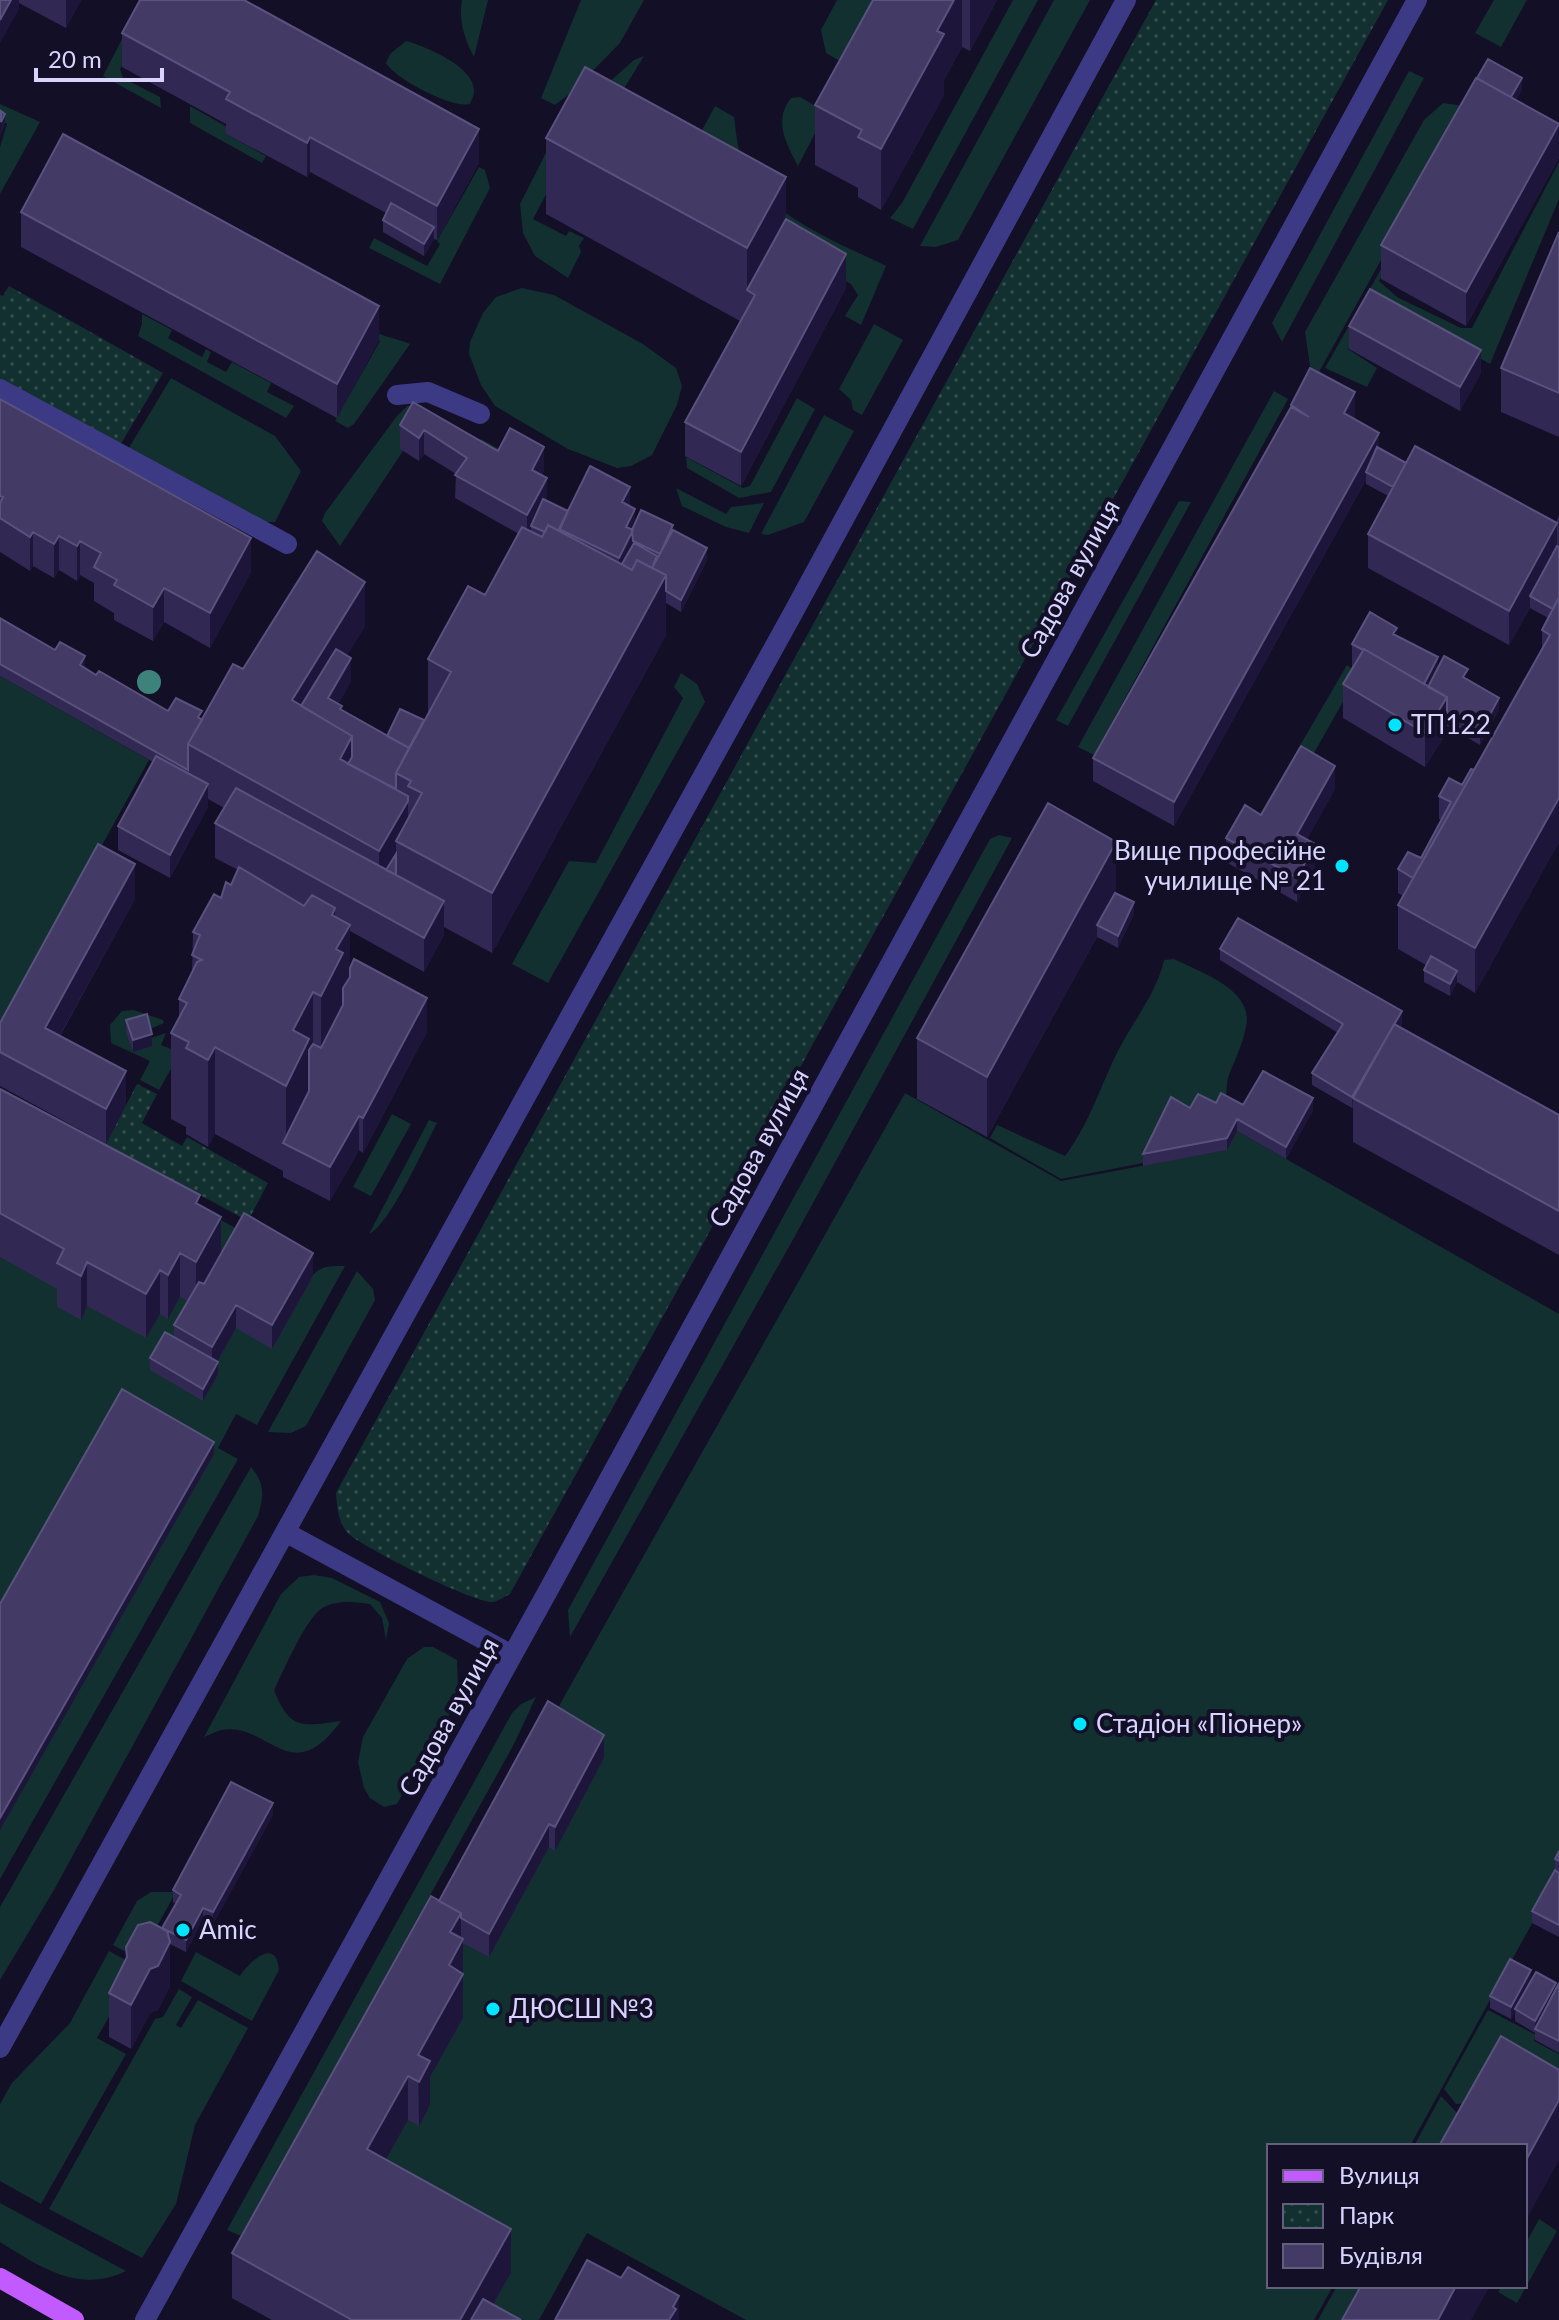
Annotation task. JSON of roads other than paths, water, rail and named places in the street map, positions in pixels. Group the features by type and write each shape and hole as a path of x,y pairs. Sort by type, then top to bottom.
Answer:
{"main road":[{"path":"0,2278 74,2320"}],"street":[{"path":"0,2048 793,613 1126,0"},
{"name":"Садова вулиця","path":"145,2320 1417,0"},
{"path":"0,389 287,544"},
{"path":"397,395 428,392 480,414"},
{"path":"285,1532 512,1655"}],"place":[{"name":"ТП122","path":"1395,725"},
{"name":"Вище професійне училище № 21","path":"1342,866"},
{"name":"Стадіон «Піонер»","path":"1080,1724"},
{"name":"Amic","path":"183,1930"},
{"name":"ДЮСШ №3","path":"493,2009"}]}
